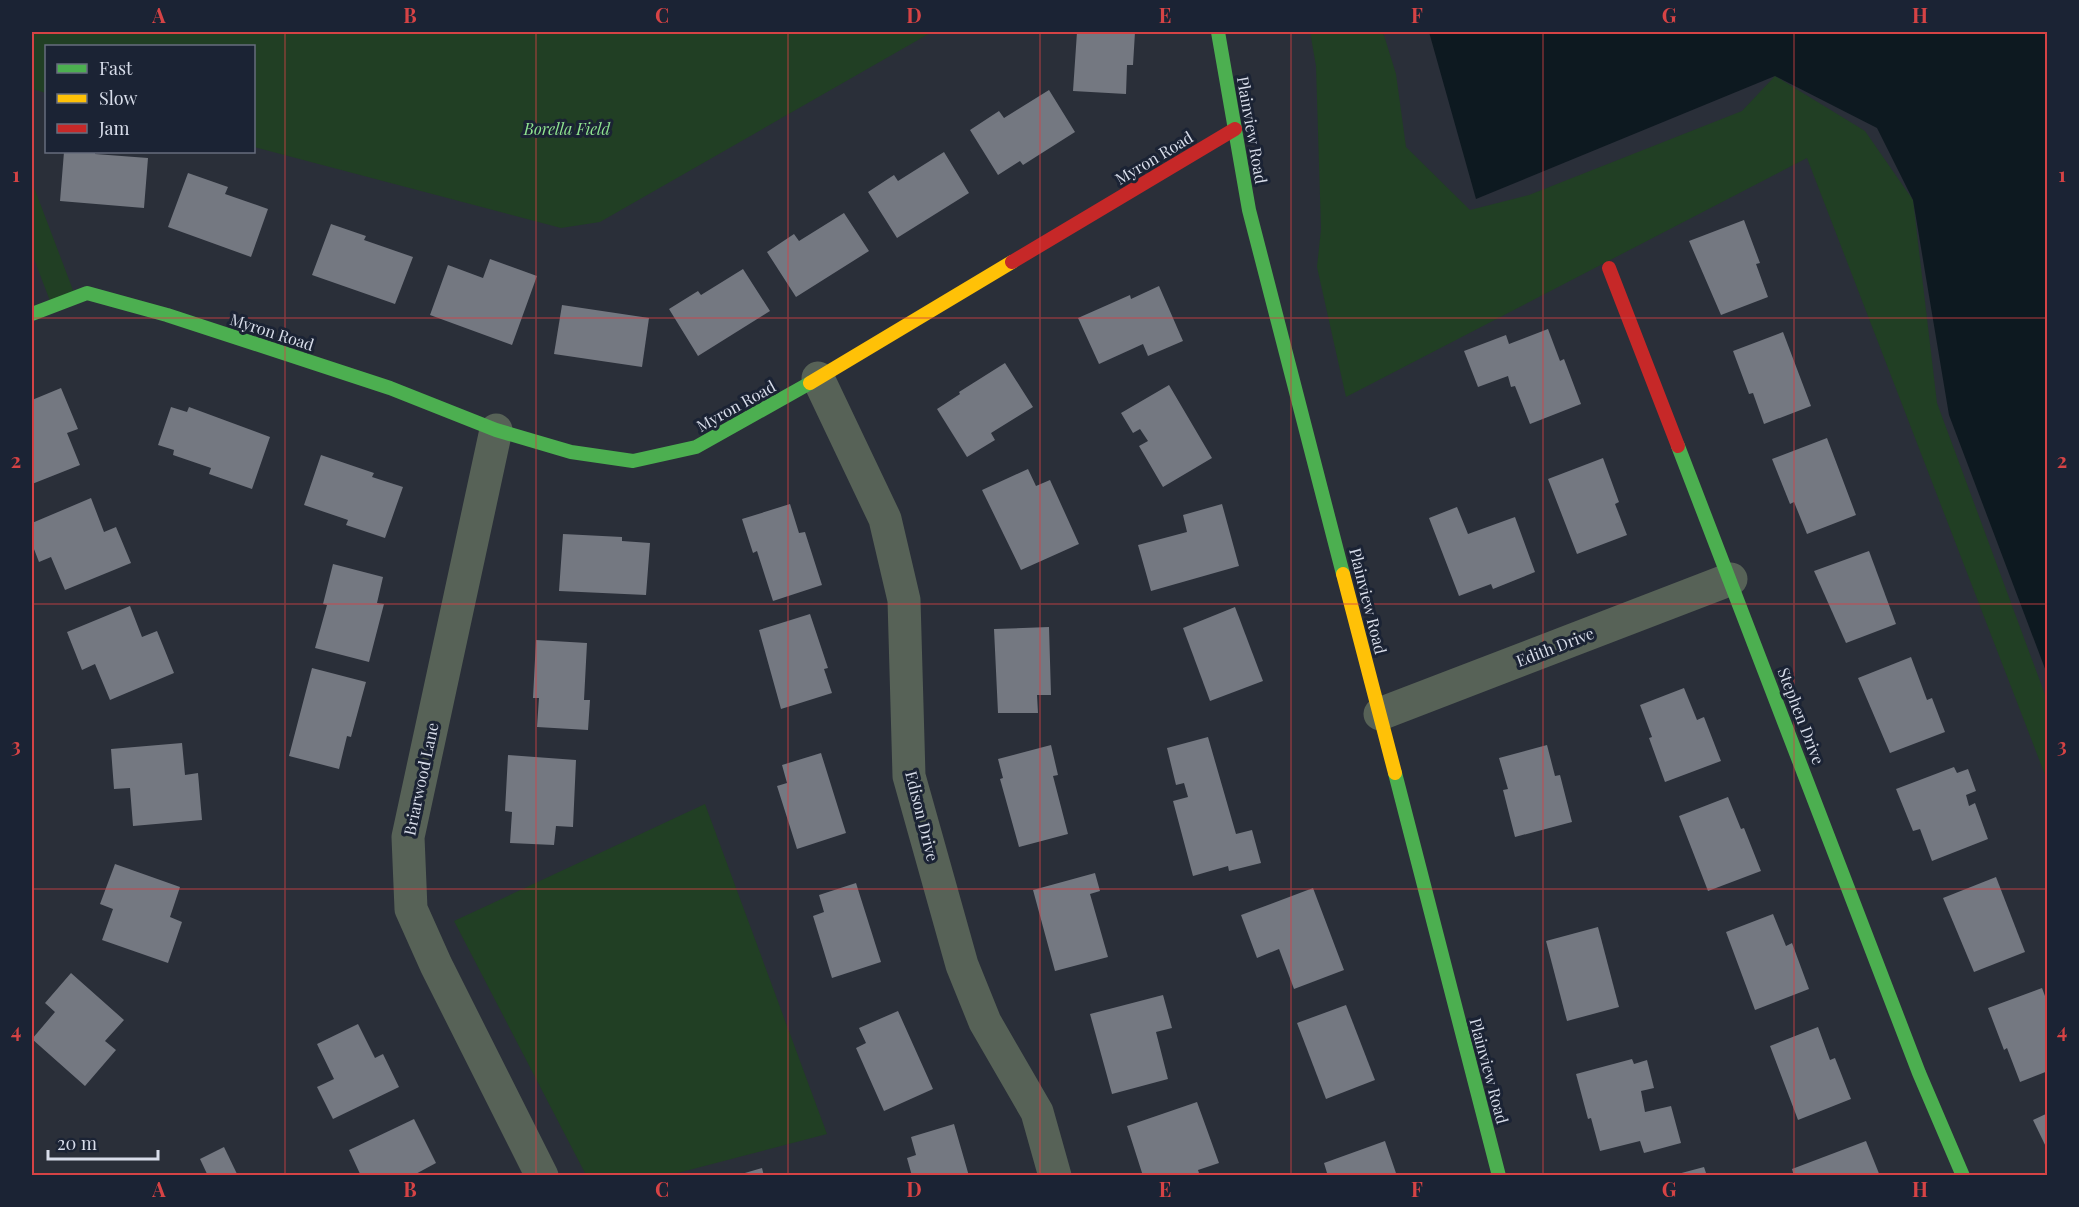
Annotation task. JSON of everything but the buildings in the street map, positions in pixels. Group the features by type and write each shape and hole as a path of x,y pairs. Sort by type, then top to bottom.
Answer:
{"street":[{"name":"Plainview Road","path":"1218,32 1250,210 1499,1176"},
{"name":"Myron Road","path":"32,314 87,293 167,315 390,388 496,430 571,452 633,461 696,447 818,378 1235,129"},
{"name":"Stephen Drive","path":"1609,268 1731,579 1919,1073 1963,1176"},
{"name":"Edison Drive","path":"818,378 885,519 904,600 909,776 962,965 986,1022 1037,1112 1055,1176"},
{"name":"Briarwood Lane","path":"496,430 408,837 408,880 411,909 436,966 542,1176"},
{"name":"Edith Drive","path":"1380,714 1731,579"}],"green space":[{"name":"Borella Field","path":"32,32 932,32 600,222 561,228 255,147 255,45 45,45 45,93 32,89"},
{"path":"1310,32 1383,32 1396,74 1406,147 1470,210 1529,195 1742,111 1775,76 1865,131 1913,200 1937,403 2047,700 2047,780 1807,158 1346,397 1317,267 1321,229 1316,66"},
{"path":"32,182 76,298 52,306 32,254"},
{"path":"705,804 827,1134 670,1175 586,1175 454,921"}],"shaded area":[{"path":"1429,32 2047,32 2047,674 1949,415 1913,200 1877,128 1775,76 1476,199"}],"traffic: fast":[{"path":"1218,32 1249,210 1343,574"},
{"path":"32,314 87,293 167,315 390,388 496,430 571,452 633,461 696,447 810,383"},
{"path":"1678,446 1919,1073 1963,1176"},
{"path":"1395,773 1499,1176"}],"traffic: slow":[{"path":"810,383 1012,262"},
{"path":"1343,574 1395,773"}],"traffic: jam":[{"path":"1012,262 1235,129"},
{"path":"1609,268 1678,446"}]}
